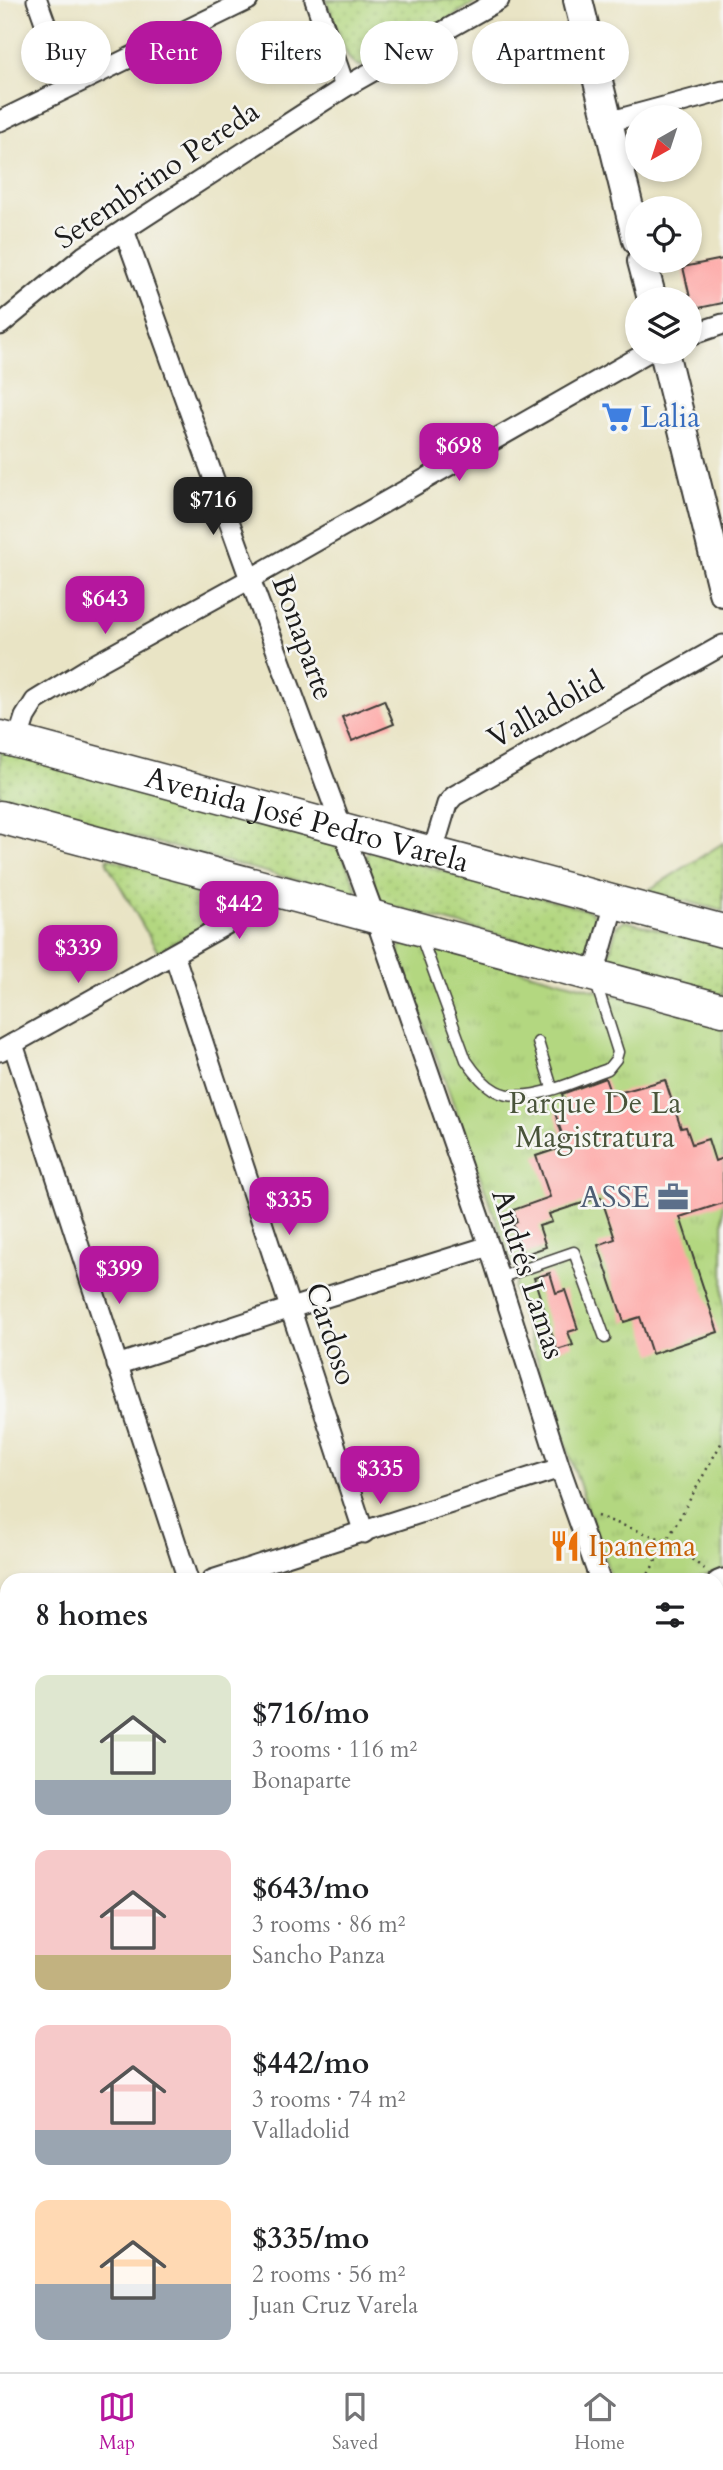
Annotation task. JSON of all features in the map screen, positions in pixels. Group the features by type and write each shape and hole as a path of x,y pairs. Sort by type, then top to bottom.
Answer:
{"main road":[{"path":"578,0 626,196"},
{"path":"667,364 723,592"},
{"name":"Avenida José Pedro Varela","path":"9,740 723,932"},
{"path":"0,817 723,1010"}],"street":[{"path":"37,0 68,87"},
{"path":"0,121 248,0"},
{"path":"315,0 345,88"},
{"name":"Setembrino Pereda","path":"0,324 84,256 124,230 345,88 499,0"},
{"path":"608,122 723,92"},
{"name":"Bonaparte","path":"124,230 343,829"},
{"path":"702,331 723,324"},
{"path":"9,740 35,701 92,666 627,364"},
{"name":"Valladolid","path":"432,854 447,804 454,796 723,645"},
{"name":"Andrés Lamas","path":"343,829 489,1246 560,1468 598,1573"},
{"path":"186,1573 7,1048 285,892"},
{"path":"594,975 614,903"},
{"name":"Cardoso","path":"174,954 364,1533"},
{"path":"117,1365 489,1246"},
{"path":"235,1573 560,1468"}],"lane":[{"path":"417,927 466,1060 477,1075 498,1093 517,1097 533,1095 608,1069 618,1052 594,975"},
{"path":"538,1042 552,1088"},
{"path":"499,1278 574,1252 606,1338"}],"path":[{"path":"649,1573 723,1440"},
{"path":"574,1507 667,1541 710,1573"}],"green space":[{"path":"326,0 479,0 445,21 360,21 360,66 348,57 346,52 346,21 334,21"},
{"path":"0,750 337,843 357,889 352,895 0,801"},
{"path":"723,843 723,911 647,891"},
{"path":"370,851 590,911 597,924 592,948 580,957 384,904 365,855"},
{"path":"108,858 241,897 241,903 158,952 107,863"},
{"path":"625,921 723,946 723,995 612,963 609,956 617,925"},
{"name":"Parque De La Magistratura","path":"408,940 723,1024 723,1570 713,1573 610,1573 513,1288 518,1279 399,956 400,947"}],"building":[{"path":"723,259 723,303 702,307 702,287 688,287 684,273 702,273 702,263"},
{"path":"384,700 394,724 352,741 342,717"},
{"path":"605,1078 611,1095 665,1080 681,1128 686,1127 692,1144 708,1139 715,1161 723,1158 723,1203 680,1217 718,1332 652,1354 640,1317 624,1322 598,1245 615,1239 601,1197 549,1214 552,1222 539,1226 546,1247 523,1255 513,1224 517,1222 513,1210 550,1197 536,1156 566,1146 555,1113 567,1109 562,1094"},
{"path":"550,1273 556,1293 565,1290 578,1329 568,1332 573,1345 557,1350 534,1278"}],"place":[{"name":"Lalia","path":"617,417"},
{"name":"ASSE","path":"673,1197"},
{"name":"Ipanema","path":"565,1546"}]}
